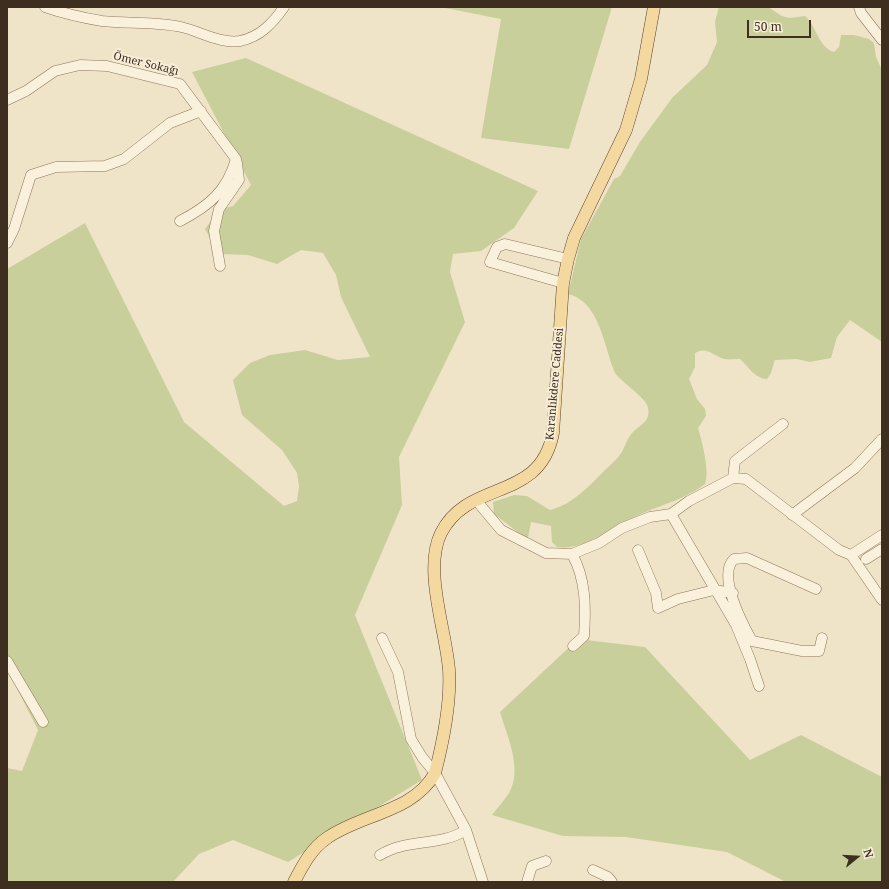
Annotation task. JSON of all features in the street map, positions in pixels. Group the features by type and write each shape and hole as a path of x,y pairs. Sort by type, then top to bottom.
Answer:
{"main road":[{"name":"Karanlıkdere Caddesi","path":"294,882 311,852 326,838 347,826 410,799 421,792 430,782 435,773 449,686 448,659 435,580 434,560 437,544 449,521 458,512 476,500 524,479 533,473 547,455 553,433 563,284 568,259 574,238 616,154 628,124 641,79 654,7"}],"street":[{"path":"45,7 72,10 101,20 180,27 212,38 239,41 260,34 274,21 284,7"},
{"path":"859,7 861,12 882,40"},
{"name":"Ömer Sokağı","path":"7,100 26,91 55,71 80,65 107,66 180,84 236,159"},
{"path":"7,243 14,229 31,175 56,167 105,166 124,159 170,123 200,111"},
{"path":"180,221 204,208 216,196 232,174 236,159"},
{"path":"220,266 214,231 219,209 239,180 236,159"},
{"path":"563,284 490,262 497,247 505,244 568,259"},
{"path":"733,478 735,461 783,424"},
{"path":"792,515 856,468 882,439"},
{"path":"476,500 501,530 546,553 572,554 599,543 622,528 650,517 671,514 689,501 733,478 746,479 838,550 851,554 882,600"},
{"path":"671,514 714,590 736,625 759,686"},
{"path":"851,554 882,535"},
{"path":"866,559 882,549"},
{"path":"638,550 656,593 658,608 678,598 714,590 733,593"},
{"path":"572,554 578,565 586,606 584,636 573,646"},
{"path":"816,589 747,558 734,559 730,563 728,574 733,593 734,605 752,641 802,651 819,651 822,638"},
{"path":"382,638 398,672 411,739 422,757 435,773 466,830 483,882"},
{"path":"7,661 43,722"},
{"path":"380,855 401,845 446,839 466,830"},
{"path":"527,882 532,866 546,861"},
{"path":"593,870 606,876 612,882"}],"green space":[{"path":"440,7 612,7 569,149 481,138 501,19"},
{"path":"719,7 768,7 782,16 789,18 805,16 824,45 834,52 839,47 841,35 854,35 869,39 874,43 876,57 882,70 882,342 850,320 837,337 831,358 810,362 797,359 775,360 771,373 767,379 759,377 752,372 740,359 724,359 703,350 695,353 695,367 689,379 697,399 705,409 706,416 698,428 707,472 705,484 690,494 632,518 600,536 578,545 557,547 552,542 551,526 531,522 528,538 494,514 493,502 514,495 527,496 550,510 566,504 586,489 616,460 633,432 648,416 649,412 647,404 615,373 604,339 594,315 579,298 568,294 581,239 614,179 620,176 640,142 672,98 707,65 717,42 715,22"},
{"path":"246,58 538,191 514,228 481,251 453,254 450,272 465,322 399,457 402,505 355,615 422,780 288,862 233,840 199,854 173,882 7,882 7,768 22,771 38,730 7,669 7,269 85,223 184,422 284,506 297,501 299,486 297,473 282,450 242,415 233,380 250,363 270,355 305,350 338,360 370,357 341,297 336,275 323,253 301,250 277,264 248,255 219,254 205,229 220,209 233,206 251,185 192,72"},
{"path":"578,639 645,647 750,760 801,735 882,777 882,882 786,882 727,852 626,837 563,836 492,815 509,793 513,784 514,774 514,763 510,742 500,712"}]}
